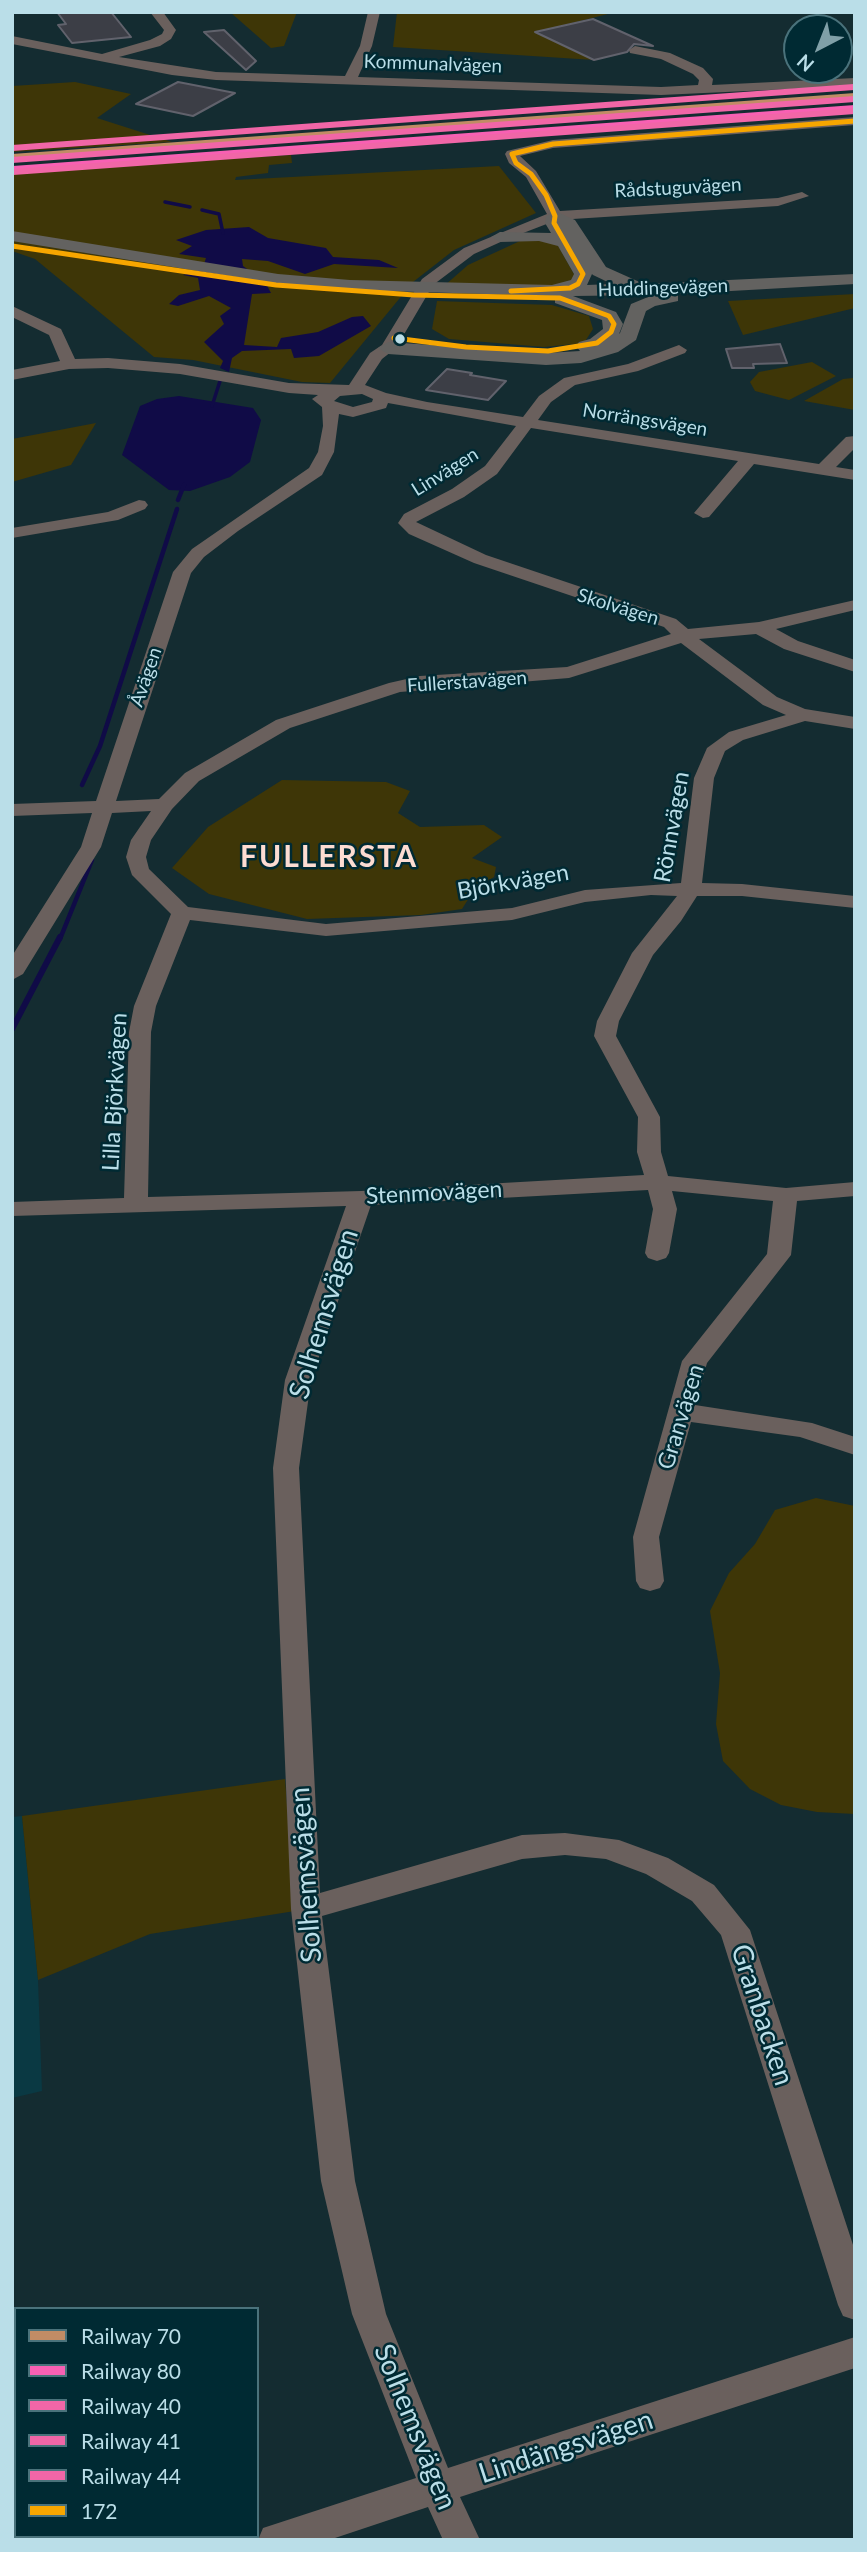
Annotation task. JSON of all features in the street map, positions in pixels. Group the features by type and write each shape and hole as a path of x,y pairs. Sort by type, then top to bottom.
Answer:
{"main road":[{"path":"556,294 578,284 583,274 554,223 555,216 569,224 599,271 624,283 673,292"},
{"path":"500,237 540,236 565,242"},
{"name":"Huddingevägen","path":"13,240 276,285 462,294 673,292 855,286"},
{"name":"Huddingevägen","path":"673,292 855,279"},
{"path":"391,343 546,359 581,356 611,348 629,336 638,309 673,292"},
{"path":"391,343 548,351 597,343 611,332 614,324 609,317 556,294"}],"street":[{"path":"103,57 167,36 170,30 156,12"},
{"path":"350,80 366,46 374,12"},
{"name":"Kommunalvägen","path":"12,40 198,75 596,90 704,90 855,82"},
{"path":"635,50 665,56 704,75 704,90"},
{"path":"555,216 546,195 531,174 516,163 512,154 553,144 855,121"},
{"name":"Rådstuguvägen","path":"391,343 427,282 469,251 555,216 778,202 802,196"},
{"path":"12,311 56,332 69,363"},
{"path":"331,400 355,388 376,356 391,343 395,358 378,383 373,402 331,426"},
{"name":"Linvägen","path":"407,523 410,518 458,494 491,470 545,399 570,381 632,368 679,350"},
{"path":"12,375 69,363 143,365 289,388 331,400 343,411 373,402"},
{"path":"355,388 373,402"},
{"name":"Åvägen","path":"12,974 91,847 102,807 182,572 198,553 232,527 316,471 326,452 331,426 331,400"},
{"name":"Norrängsvägen","path":"373,402 428,407 855,475"},
{"path":"823,470 855,441"},
{"path":"836,457 855,460"},
{"path":"704,513 750,458"},
{"path":"12,533 112,516 139,505"},
{"name":"Skolvägen","path":"407,523 423,534 480,559 612,606 670,623 701,651 770,701 800,714 855,723"},
{"name":"Fullerstavägen","path":"164,805 192,777 262,735 331,707 420,682 532,677 569,672 686,635 759,628 855,605"},
{"path":"759,628 791,645 855,666"},
{"name":"Rönnvägen","path":"656,1182 649,1152 649,1117 605,1037 608,1021 643,953 674,917 691,889 704,778 717,748 736,736 797,718 800,714"},
{"path":"12,810 164,805"},
{"path":"164,805 141,840 136,857 139,871 182,914"},
{"name":"Björkvägen","path":"182,914 326,930 512,914 585,896 651,889 742,890 855,902"},
{"name":"Lilla Björkvägen","path":"136,1205 140,1032 145,1006 182,914"},
{"path":"656,1182 665,1209 657,1253"},
{"name":"Stenmovägen","path":"12,1209 361,1198 656,1182 786,1195 855,1189"},
{"name":"Granvägen","path":"650,1581 646,1537 695,1361 779,1255 786,1195"},
{"name":"Solhemsvägen","path":"361,1198 298,1380 286,1468 306,1909 338,2181 369,2314 438,2489 462,2540"},
{"path":"681,1412 803,1429 855,1446"},
{"name":"Granbacken","path":"306,1909 522,1847 565,1844 608,1848 657,1866 703,1893 735,1930 855,2305"},
{"name":"Lindängsvägen","path":"276,2540 855,2352"}],"shaded area":[{"path":"230,12 297,12 284,46 271,48"},
{"path":"397,12 616,12 536,32 594,60 393,47"},
{"path":"75,82 131,94 97,118 172,142 12,152 12,86"},
{"path":"291,155 292,163 269,165 268,173 236,177 235,180 499,166 536,213 454,250 413,282 330,383 302,382 193,360 154,357 35,259 12,251 12,172"},
{"path":"249,227 268,238 326,248 333,257 379,260 398,268 334,264 305,274 268,261 242,259 243,266 265,282 271,293 252,294 244,345 277,347 281,338 318,332 352,317 363,316 371,326 319,356 294,358 291,349 242,351 232,358 229,372 220,368 223,361 204,342 224,324 220,316 231,308 209,296 178,306 169,304 179,295 200,290 198,278 183,275 202,270 206,258 179,254 192,246 176,240 206,230"},
{"path":"541,240 557,244 575,276 570,283 552,287 444,286 468,265 520,241"},
{"path":"855,294 855,308 743,335 728,301"},
{"path":"437,301 552,305 589,316 593,329 584,343 544,347 449,339 432,329"},
{"path":"812,362 836,376 789,400 755,391 750,382 759,372"},
{"path":"853,378 855,410 804,401 843,379"},
{"path":"179,396 253,408 261,420 250,462 230,477 190,491 169,490 122,455 140,406 157,399"},
{"path":"96,423 71,465 12,482 12,439"},
{"path":"282,780 386,782 410,791 398,813 420,827 484,825 502,837 472,858 496,867 494,877 474,890 462,909 421,915 307,919 209,894 172,868 208,827"},
{"path":"816,1498 855,1506 855,1814 817,1812 781,1805 750,1789 723,1761 716,1724 720,1673 710,1611 729,1573 755,1544 775,1510"},
{"path":"285,1779 295,1911 150,1934 38,1980 22,1816"},
{"path":"22,1816 38,1980 42,2091 12,2098 12,1817"}],"building":[{"path":"57,12 111,12 131,37 72,43 58,25 66,24"},
{"path":"593,19 653,46 634,44 627,52 594,60 535,32"},
{"path":"224,30 256,61 246,70 204,32"},
{"path":"178,82 235,93 193,116 136,104"},
{"path":"780,344 787,363 753,364 754,368 732,368 726,349"},
{"path":"447,369 506,381 488,400 426,390"}],"waterway":[{"path":"165,202 190,207"},
{"path":"202,210 219,214 223,233"},
{"path":"212,406 220,381"},
{"path":"178,500 184,485"},
{"path":"82,785 100,746 177,509"},
{"path":"60,939 92,860"},
{"path":"12,1029 60,937"}],"rail line":[{"name":"44","path":"12,148 854,87"},
{"name":"70","path":"12,157 855,96"},
{"name":"40","path":"12,160 855,99"},
{"name":"80","path":"13,169 855,108"},
{"name":"41","path":"13,172 855,111"}],"transit line":[{"name":"172","path":"512,154 553,144 855,121"},
{"name":"172","path":"511,291 570,288 578,284 583,274 554,223 555,216 546,195 531,174 516,163 512,154"},
{"name":"172","path":"12,246 276,285 414,295 560,298 609,316 614,324 611,332 597,343 548,351 466,347 394,338"}],"district":[{"name":"FULLERSTA","path":"329,857"}]}
